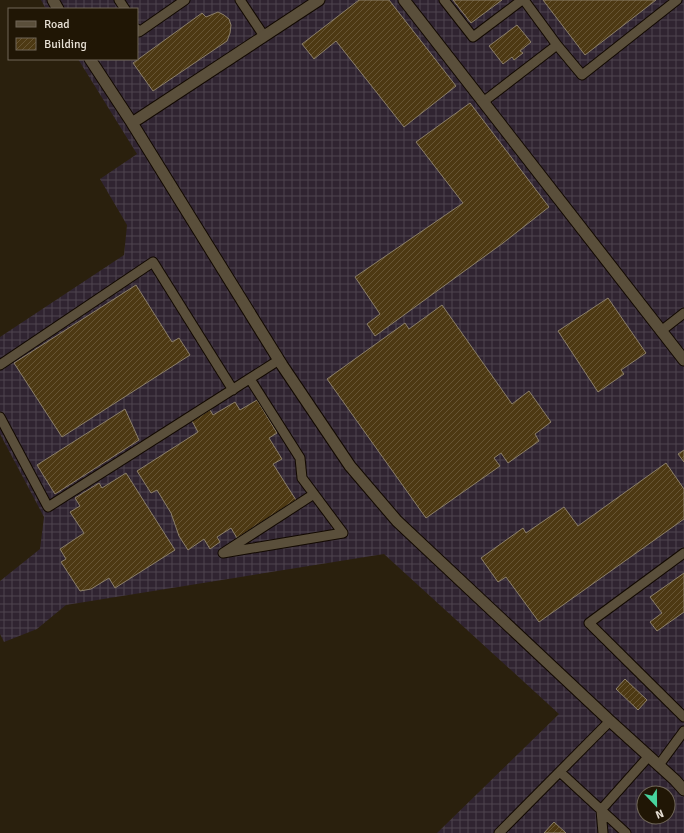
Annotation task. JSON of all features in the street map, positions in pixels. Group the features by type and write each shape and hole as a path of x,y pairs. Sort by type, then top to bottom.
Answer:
{"street":[{"path":"132,123 319,0"},
{"path":"404,0 684,360"},
{"path":"91,60 132,123 279,360 350,466 397,521 684,790"}],"lane":[{"path":"138,30 139,32 185,0"},
{"path":"240,0 264,36"},
{"path":"444,0 473,37 523,0 582,75 677,0"},
{"path":"484,102 557,45"},
{"path":"0,365 154,262 233,390"},
{"path":"661,331 684,313"},
{"path":"0,417 48,507 279,360"},
{"path":"250,379 300,458 302,478 314,494 343,533 223,554 314,494"},
{"path":"684,553 588,623 684,717"},
{"path":"499,833 610,721"},
{"path":"659,765 684,731"},
{"path":"603,833 601,810 649,756"},
{"path":"560,772 626,833"}],"shaded area":[{"path":"41,0 684,0 684,833 437,833 559,714 384,554 66,605 37,629 4,642 0,634 0,581 40,549 44,517 0,434 0,337 124,255 127,225 100,179 137,154 79,60 138,60 138,8 45,8"}],"building":[{"path":"359,0 389,0 456,86 404,127 336,41 314,59 302,44"},
{"path":"453,0 502,0 471,23"},
{"path":"543,0 656,0 585,55"},
{"path":"218,12 229,19 231,25 227,41 153,91 133,63 202,13 206,17"},
{"path":"517,25 531,42 520,51 523,53 514,60 512,57 503,64 489,46"},
{"path":"470,103 549,207 503,243 375,336 367,324 380,314 355,277 463,203 416,142"},
{"path":"136,285 172,342 179,338 190,355 62,437 14,363"},
{"path":"608,298 646,353 621,370 624,374 598,392 558,331"},
{"path":"442,305 512,404 529,391 551,422 535,434 539,441 508,463 501,453 494,458 500,466 426,518 327,379 405,323 409,329"},
{"path":"257,400 277,433 269,438 282,459 273,464 296,500 237,538 231,528 217,537 220,542 210,549 204,539 188,550 179,536 171,513 157,490 151,493 137,471 198,432 192,421 210,410 213,415 235,402 240,410"},
{"path":"125,409 139,440 55,494 37,465"},
{"path":"684,450 684,462 678,454"},
{"path":"666,463 684,489 684,519 539,622 506,577 498,582 481,558 523,528 526,533 564,507 578,526"},
{"path":"126,473 175,550 115,588 109,578 91,589 80,591 61,562 66,559 60,549 84,533 70,512 80,506 75,498 99,483 102,488"},
{"path":"684,573 684,612 657,631 650,622 662,613 650,597"},
{"path":"625,679 647,700 638,710 616,689"},
{"path":"554,822 566,833 544,833"}]}
